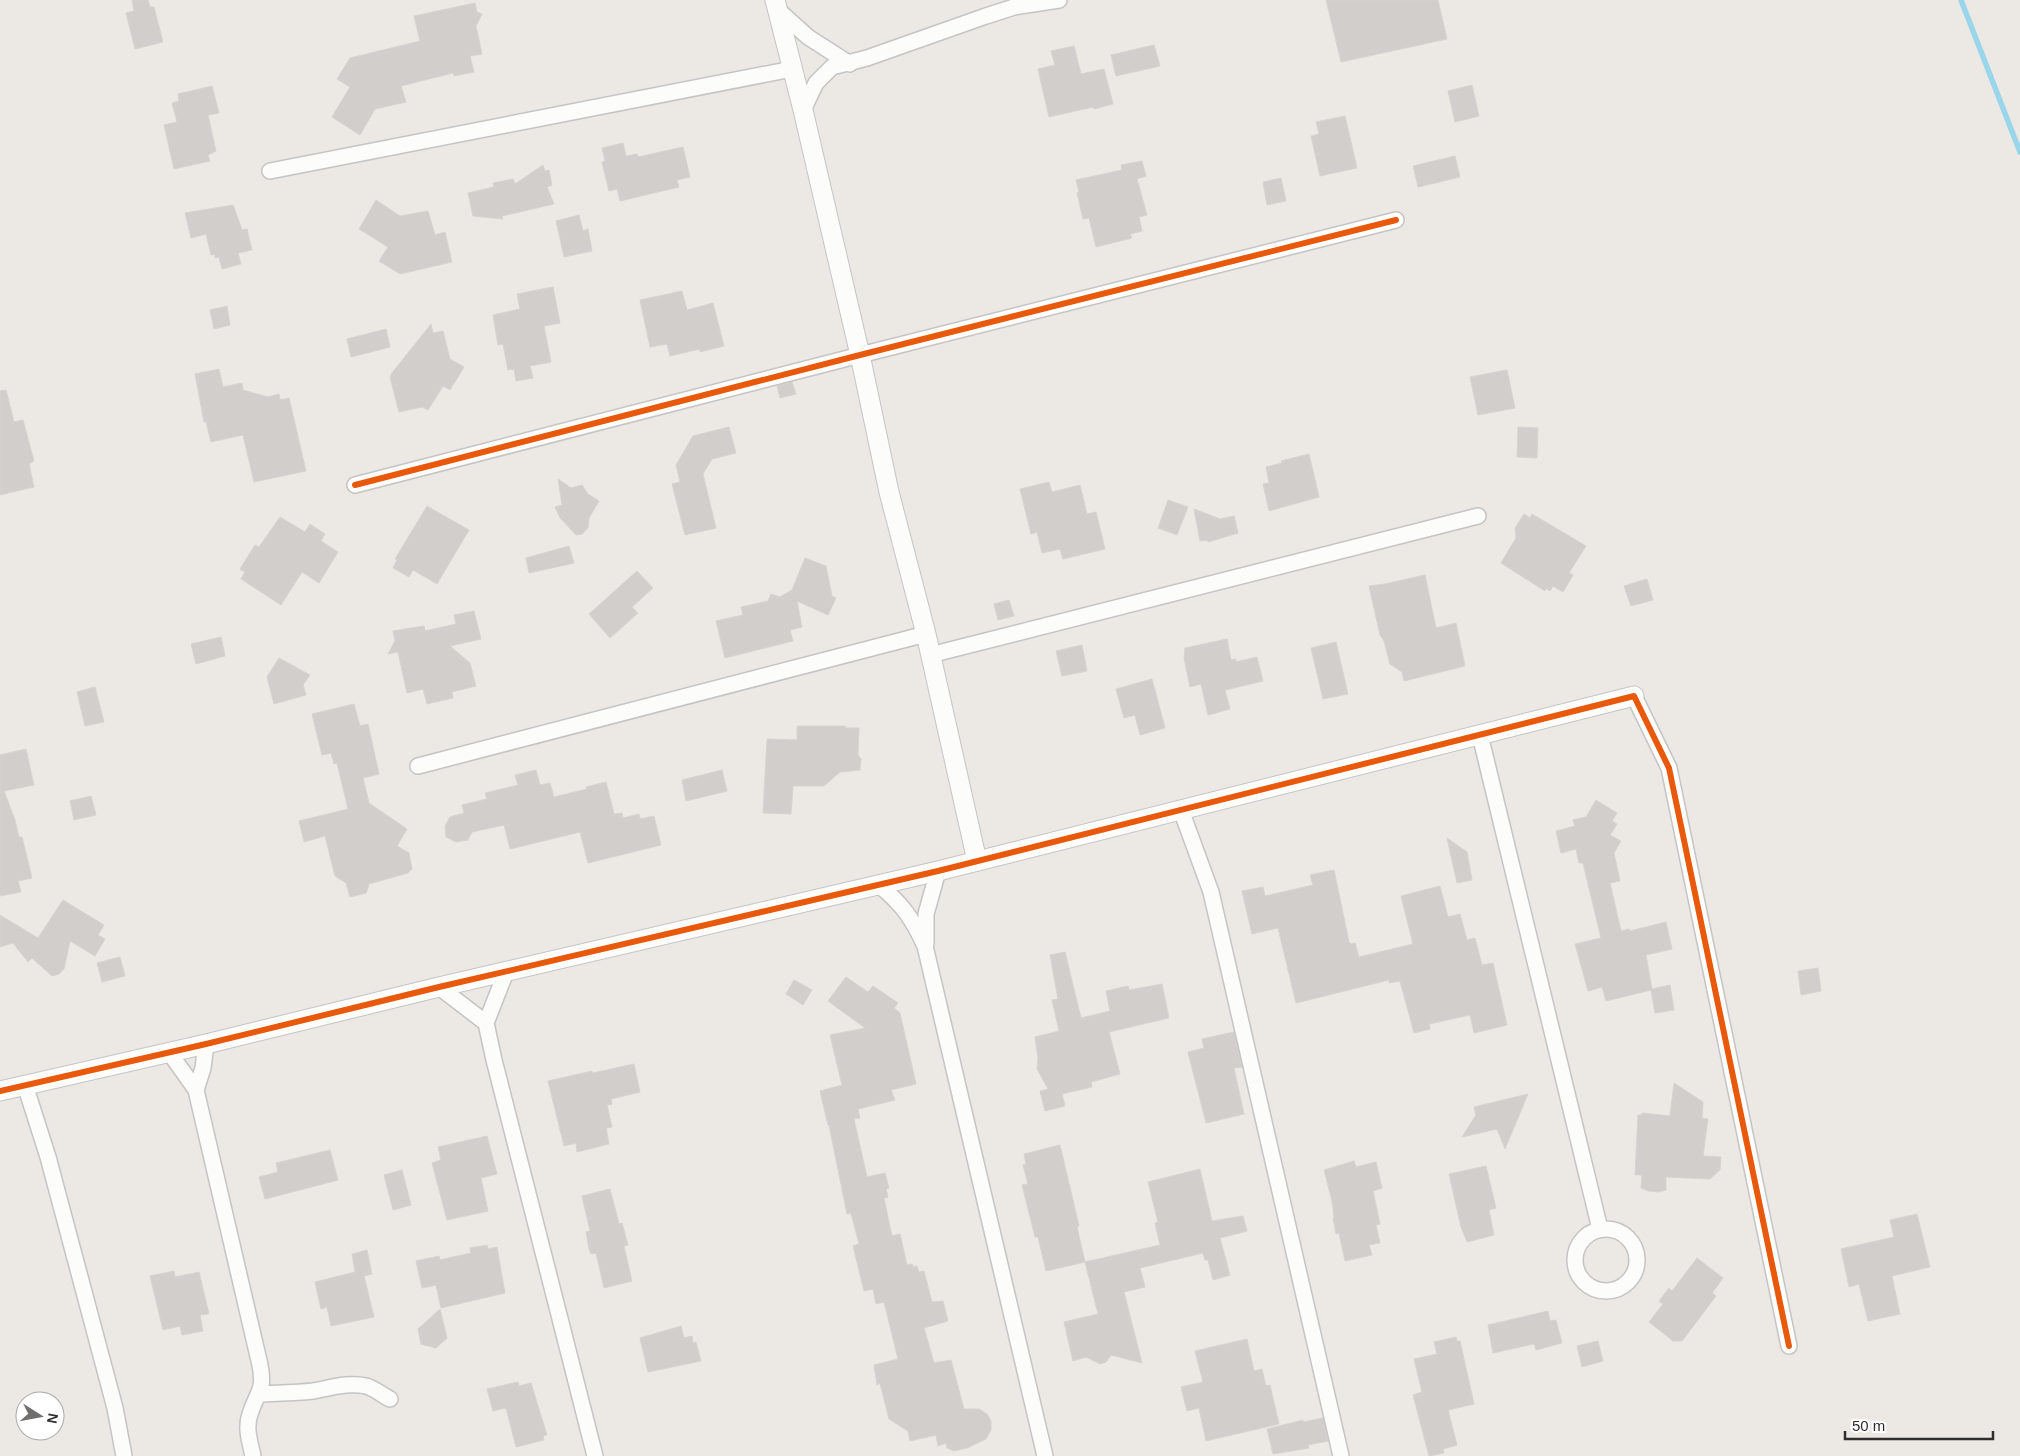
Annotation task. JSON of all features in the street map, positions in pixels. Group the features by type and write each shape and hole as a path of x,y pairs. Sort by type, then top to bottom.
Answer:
{"street":[{"path":"803,110 816,83 832,67 850,64 1014,7 1059,0"},
{"path":"776,5 808,37 850,64"},
{"path":"776,5 803,110 860,355 889,492 926,634 977,861"},
{"path":"270,171 792,69"},
{"path":"355,485 1396,220"},
{"path":"930,655 1478,516"},
{"path":"418,766 926,634"},
{"path":"0,1091 938,871 1634,696 1669,768 1789,1346"},
{"path":"1480,735 1600,1229"},
{"path":"1180,810 1211,892 1341,1456"},
{"path":"926,946 926,914 938,871"},
{"path":"879,885 899,902 914,921 926,946 1045,1456"},
{"path":"506,972 486,1023 595,1456"},
{"path":"439,987 486,1023"},
{"path":"196,1090 203,1068 206,1044"},
{"path":"169,1052 196,1090 260,1366 262,1380 259,1394 250,1414 248,1426 253,1456"},
{"path":"25,1086 53,1177 115,1408 124,1456"},
{"path":"1600,1229 1609,1229 1627,1237 1633,1245 1636,1254 1637,1264 1629,1282 1612,1291 1602,1292 1584,1284 1578,1276 1575,1267 1577,1247 1590,1233 1600,1229"},
{"path":"259,1394 294,1393 354,1384 369,1387 390,1400"}],"building":[{"path":"132,0 148,0 150,7 154,7 163,42 135,49 126,13 134,11"},
{"path":"1326,0 1438,0 1447,39 1341,62"},
{"path":"475,3 477,12 482,14 476,26 482,54 470,56 474,72 454,76 453,73 401,86 406,102 375,109 360,135 332,117 350,87 337,79 350,58 420,41 414,16"},
{"path":"1154,45 1160,66 1116,76 1111,55"},
{"path":"1074,46 1081,74 1104,69 1113,104 1049,117 1038,69 1055,65 1051,51"},
{"path":"1472,85 1479,116 1455,122 1448,91"},
{"path":"212,86 219,113 208,115 216,151 208,155 210,161 174,169 164,125 177,122 172,103 179,101 178,94"},
{"path":"1345,116 1357,168 1320,176 1311,136 1319,134 1316,122"},
{"path":"623,143 626,156 637,154 638,157 683,147 690,177 677,180 679,187 620,201 617,189 609,191 602,162 605,161 602,148"},
{"path":"1455,156 1460,177 1418,187 1413,166"},
{"path":"1142,161 1146,176 1137,179 1147,215 1139,217 1142,231 1130,234 1132,238 1096,247 1089,218 1083,219 1076,180 1122,170 1121,165"},
{"path":"543,165 545,171 549,170 552,185 547,187 554,204 502,216 503,219 473,216 468,193 494,187 493,183 513,179 515,184"},
{"path":"1281,178 1286,201 1267,205 1263,182"},
{"path":"376,200 400,216 428,211 435,235 445,232 452,262 400,274 379,261 388,247 359,229"},
{"path":"233,205 242,230 247,229 252,250 238,253 241,264 222,269 219,257 215,258 215,254 211,255 206,234 191,238 185,213"},
{"path":"579,215 583,231 588,229 592,251 564,257 556,221"},
{"path":"553,287 560,323 544,326 551,362 530,366 533,378 516,381 514,369 508,370 503,344 498,345 493,315 520,309 517,294"},
{"path":"682,291 687,310 713,303 724,346 700,352 700,349 670,356 667,344 650,347 640,300"},
{"path":"227,306 230,325 214,329 210,310"},
{"path":"431,324 433,333 443,331 450,359 464,367 450,390 443,386 428,410 422,407 399,412 390,377"},
{"path":"386,329 390,347 351,357 347,339"},
{"path":"219,369 223,387 242,383 243,390 268,397 279,394 280,400 289,398 306,471 254,482 243,435 211,442 206,422 204,422 195,374"},
{"path":"1507,370 1515,408 1478,415 1470,377"},
{"path":"792,382 796,394 780,398 777,386"},
{"path":"6,390 14,422 23,420 34,461 29,464 34,487 0,495 0,391"},
{"path":"729,427 736,453 712,459 703,474 716,528 685,535 672,484 680,482 676,465 693,436"},
{"path":"1518,427 1538,428 1537,458 1517,457"},
{"path":"1309,454 1319,497 1269,511 1263,484 1269,483 1266,467"},
{"path":"558,479 571,488 582,485 588,494 599,501 589,518 588,528 582,534 576,535 560,518 555,507 562,505"},
{"path":"1049,482 1052,492 1080,485 1087,514 1096,512 1105,549 1063,559 1060,549 1042,553 1037,532 1031,534 1020,489"},
{"path":"1168,500 1188,507 1177,535 1158,528"},
{"path":"427,506 469,530 437,584 413,570 409,577 393,568 397,560 395,559"},
{"path":"1194,509 1220,519 1234,516 1238,533 1208,542 1207,540 1200,541"},
{"path":"1524,514 1530,518 1532,514 1586,546 1569,573 1573,575 1563,592 1553,586 1550,591 1546,588 1545,591 1501,563 1516,538 1515,528"},
{"path":"280,517 305,532 310,524 325,534 321,541 338,552 319,583 302,572 281,605 241,579 245,572 240,569 255,545 259,547"},
{"path":"569,546 574,563 529,573 526,558"},
{"path":"805,558 826,566 832,596 836,598 828,615 797,601 802,627 790,630 793,641 725,658 716,621 743,615 741,607 768,601 771,594 780,597 792,590"},
{"path":"637,571 653,588 632,607 638,613 610,638 589,614"},
{"path":"1425,575 1436,628 1456,623 1465,666 1404,681 1402,672 1390,664 1384,641 1380,635 1369,586"},
{"path":"1647,579 1653,600 1631,606 1624,586"},
{"path":"1009,600 1014,616 998,620 994,604"},
{"path":"474,611 481,639 450,646 470,663 476,686 452,692 453,698 427,704 423,689 407,693 398,652 388,654 395,641 393,631 424,626 425,631 456,624 454,615"},
{"path":"221,637 225,656 196,664 191,644"},
{"path":"1227,639 1231,660 1236,659 1236,662 1257,657 1263,681 1225,690 1230,709 1208,715 1201,684 1190,687 1184,658 1185,648"},
{"path":"1336,642 1348,694 1323,699 1311,648"},
{"path":"1082,645 1087,671 1062,676 1056,651"},
{"path":"279,658 310,675 303,685 306,695 274,704 267,677"},
{"path":"1152,679 1165,728 1140,735 1135,715 1124,718 1116,689"},
{"path":"95,687 104,722 85,726 77,692"},
{"path":"354,704 360,726 368,724 379,774 363,778 369,803 407,829 397,846 409,853 412,869 408,873 369,884 366,893 350,897 346,883 335,876 325,836 304,842 299,821 348,809 337,763 334,764 331,753 322,755 312,714"},
{"path":"797,726 845,726 846,728 859,728 858,755 861,759 860,770 840,772 824,786 793,786 791,814 763,813 767,739 797,740"},
{"path":"26,749 34,785 4,791 19,837 22,837 32,878 18,881 21,892 0,896 0,755"},
{"path":"536,770 540,785 550,783 554,797 606,782 614,814 622,813 623,818 639,814 640,819 654,816 661,845 588,863 580,832 510,849 504,825 472,832 468,840 456,842 446,837 445,826 450,817 464,813 462,805 487,799 485,793 518,785 515,775"},
{"path":"722,770 727,791 686,801 682,780"},
{"path":"91,796 96,815 74,820 70,801"},
{"path":"1596,800 1617,813 1612,821 1617,824 1610,835 1621,841 1614,853 1620,881 1610,883 1621,931 1629,929 1630,931 1666,922 1672,949 1646,955 1652,989 1670,985 1674,1010 1655,1013 1651,990 1606,1001 1602,987 1588,991 1575,944 1601,938 1583,863 1579,863 1576,849 1561,853 1556,831 1575,826 1573,820 1586,817"},
{"path":"1447,838 1467,852 1472,880 1457,883"},
{"path":"1334,870 1349,942 1351,944 1355,943 1359,957 1413,944 1401,896 1440,886 1448,917 1460,914 1467,940 1475,938 1482,965 1493,963 1507,1025 1474,1033 1470,1015 1429,1024 1430,1029 1414,1033 1400,981 1389,983 1389,980 1296,1003 1278,928 1252,934 1242,891 1263,887 1265,896 1313,885 1310,875"},
{"path":"63,900 104,925 98,935 105,939 95,956 70,941 64,969 59,974 52,976 32,958 28,962 13,943 0,947 0,915 38,938"},
{"path":"1065,952 1081,1018 1110,1011 1106,991 1128,986 1129,990 1162,984 1169,1018 1109,1032 1120,1074 1091,1082 1092,1087 1062,1094 1065,1106 1045,1111 1040,1091 1048,1089 1037,1069 1038,1058 1035,1037 1059,1031 1052,1000 1058,999 1050,955"},
{"path":"120,957 125,976 102,982 97,963"},
{"path":"1818,968 1821,991 1801,995 1798,971"},
{"path":"846,977 868,992 873,986 898,1003 894,1008 900,1013 916,1084 891,1090 895,1100 858,1109 860,1118 854,1119 867,1177 885,1173 889,1188 886,1189 888,1197 884,1198 892,1236 900,1234 907,1265 917,1266 919,1272 924,1271 932,1302 943,1301 948,1321 924,1328 934,1363 951,1360 964,1409 979,1409 987,1414 991,1421 991,1430 986,1439 967,1448 954,1451 947,1448 946,1443 938,1446 936,1435 910,1441 908,1431 889,1419 880,1383 877,1385 874,1365 898,1359 884,1302 876,1304 873,1289 864,1291 853,1246 859,1244 851,1213 847,1214 829,1125 820,1091 842,1085 830,1035 865,1028 828,1001"},
{"path":"794,980 812,990 803,1005 786,994"},
{"path":"1234,1032 1242,1067 1234,1068 1244,1114 1206,1123 1188,1052 1204,1048 1202,1039"},
{"path":"634,1064 640,1092 611,1099 612,1104 607,1105 612,1127 606,1128 609,1144 577,1152 576,1143 564,1146 548,1081"},
{"path":"1674,1083 1703,1102 1702,1118 1708,1119 1703,1156 1721,1157 1720,1170 1710,1179 1666,1177 1666,1190 1659,1192 1648,1191 1641,1188 1642,1175 1635,1175 1638,1115 1642,1115 1642,1113 1670,1116"},
{"path":"1528,1094 1505,1149 1497,1129 1462,1137 1476,1115 1474,1107"},
{"path":"487,1136 497,1174 481,1178 488,1211 447,1220 432,1163 441,1160 438,1147"},
{"path":"1060,1145 1079,1226 1077,1227 1085,1262 1046,1271 1022,1185 1028,1184 1023,1165 1026,1164 1024,1154"},
{"path":"330,1150 338,1180 265,1199 259,1177 278,1172 276,1163"},
{"path":"1354,1161 1356,1167 1376,1162 1382,1188 1373,1191 1380,1224 1376,1225 1380,1243 1369,1245 1372,1255 1345,1261 1339,1233 1336,1234 1332,1201 1324,1170"},
{"path":"1486,1166 1496,1208 1489,1210 1494,1235 1467,1242 1461,1227 1449,1174"},
{"path":"1200,1169 1212,1221 1243,1216 1247,1231 1220,1238 1230,1275 1213,1280 1208,1260 1205,1260 1203,1253 1140,1268 1145,1287 1124,1292 1142,1363 1111,1355 1106,1362 1100,1364 1086,1357 1073,1361 1064,1322 1098,1314 1085,1262 1160,1245 1155,1223 1158,1222 1148,1182"},
{"path":"402,1170 411,1205 393,1210 384,1175"},
{"path":"610,1189 619,1224 622,1223 628,1245 624,1246 632,1281 604,1288 596,1253 591,1254 589,1249 586,1232 590,1231 582,1196"},
{"path":"1917,1214 1930,1267 1892,1276 1900,1314 1868,1321 1859,1284 1849,1287 1841,1249 1894,1237 1890,1220"},
{"path":"487,1245 488,1249 497,1247 505,1293 441,1308 436,1285 422,1288 416,1261 439,1256 440,1260 471,1253 470,1248"},
{"path":"367,1250 372,1274 364,1276 374,1317 331,1326 327,1307 321,1309 315,1282 355,1272 352,1254"},
{"path":"1697,1258 1723,1278 1712,1293 1716,1296 1682,1341 1673,1341 1649,1322 1663,1304 1659,1301 1669,1288 1672,1291"},
{"path":"174,1271 175,1277 199,1272 209,1314 200,1315 203,1331 182,1335 180,1326 163,1330 150,1276"},
{"path":"440,1309 447,1338 436,1348 421,1344 418,1329"},
{"path":"1548,1311 1550,1321 1556,1320 1562,1343 1536,1350 1534,1344 1493,1353 1488,1325"},
{"path":"681,1326 684,1338 692,1336 693,1343 696,1342 701,1361 648,1372 640,1338"},
{"path":"1456,1337 1457,1341 1460,1341 1474,1404 1448,1410 1457,1445 1443,1449 1444,1453 1429,1456 1413,1395 1422,1392 1414,1359 1437,1354 1434,1342"},
{"path":"1247,1339 1254,1371 1262,1369 1266,1386 1270,1385 1279,1424 1206,1441 1199,1408 1187,1411 1181,1387 1203,1382 1195,1351"},
{"path":"1598,1341 1603,1361 1582,1367 1577,1346"},
{"path":"518,1382 519,1386 531,1383 547,1435 543,1436 544,1440 516,1447 506,1408 493,1411 487,1389"},
{"path":"1323,1418 1328,1441 1308,1445 1309,1448 1273,1454 1267,1429 1303,1420 1303,1422"}],"waterway":[{"path":"1961,0 2020,152"}],"cycle path":[{"path":"355,485 1396,220"},
{"path":"0,1091 938,871 1634,696 1669,768 1789,1346"}]}
